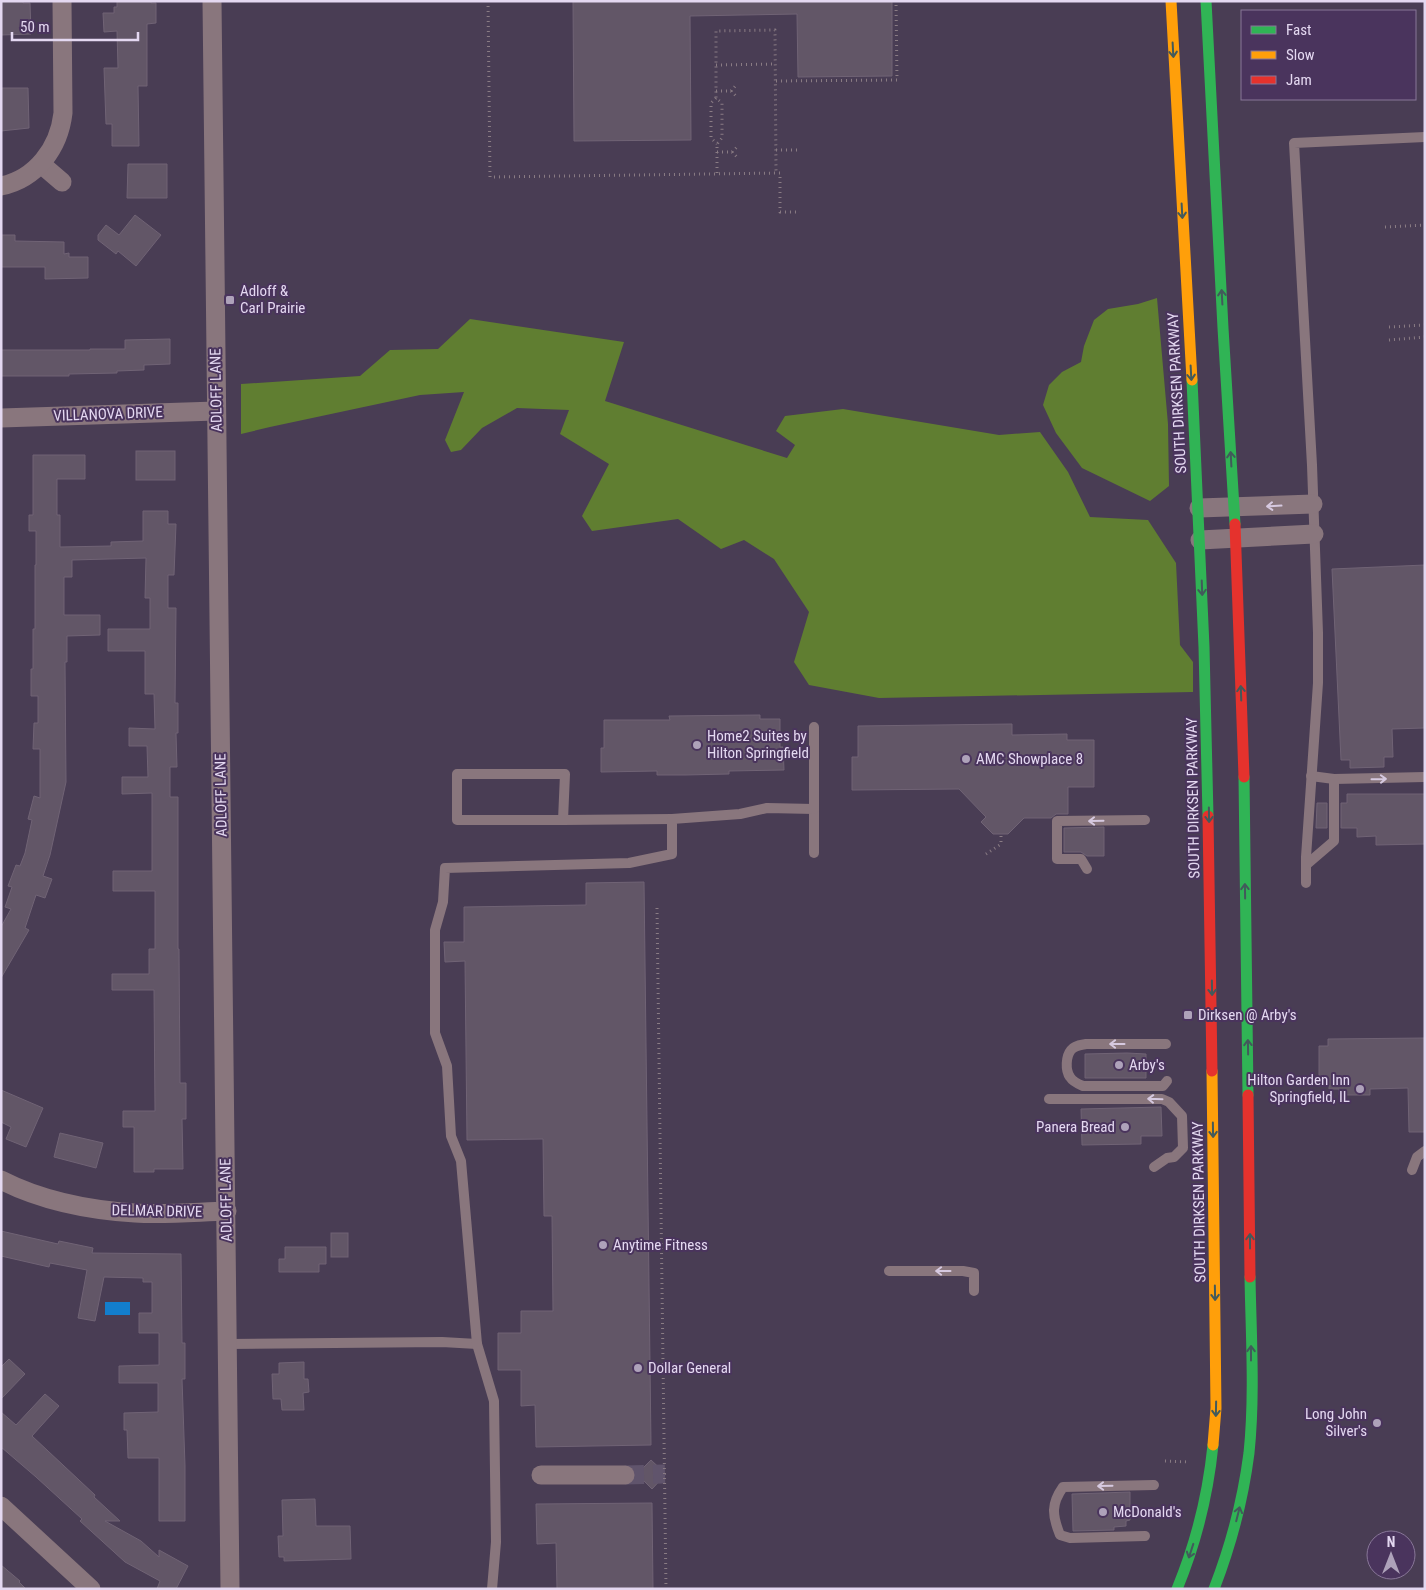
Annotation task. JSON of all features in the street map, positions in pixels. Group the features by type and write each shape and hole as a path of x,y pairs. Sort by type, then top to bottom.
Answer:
{"main road":[{"name":"SOUTH DIRKSEN PARKWAY","path":"1171,1 1199,508 1208,756 1212,939 1216,1408 1210,1478 1194,1543 1177,1589"},
{"path":"1206,1 1236,538 1243,742 1251,1409 1247,1465 1239,1508 1225,1561 1214,1589"}],"street":[{"path":"1,186 22,179 40,164 58,138 62,127 62,1"},
{"name":"ADLOFF LANE","path":"212,1 230,1589"},
{"path":"40,164 62,182"},
{"name":"VILLANOVA DRIVE","path":"1,418 216,411"},
{"path":"1199,508 1313,504"},
{"path":"1200,540 1314,534"},
{"name":"DELMAR DRIVE","path":"1,1180 14,1187 54,1200 89,1208 136,1213 227,1211"},
{"path":"541,1475 625,1475"},
{"path":"1,1506 91,1589"}],"lane":[{"path":"1306,883 1318,683 1318,633 1294,143 1425,137"},
{"path":"814,727 814,853"},
{"path":"563,820 565,774 457,774 457,820 563,820 672,819 740,814 767,808 814,809"},
{"path":"1311,776 1334,779 1425,777"},
{"path":"1306,865 1334,841 1334,779"},
{"path":"492,1589 496,1542 494,1401 477,1344 461,1161 451,1136 447,1066 435,1033 434,930 443,902 444,868 629,863 672,854 672,819"},
{"path":"1088,870 1081,859 1057,859 1057,821 1145,820"},
{"path":"1166,1044 1086,1044 1077,1046 1070,1050 1067,1070 1075,1083 1083,1086 1163,1086 1168,1081"},
{"path":"1049,1099 1162,1099 1168,1102 1182,1116 1183,1148 1174,1157 1167,1158 1154,1167"},
{"path":"1412,1170 1417,1157 1425,1151"},
{"path":"890,1271 963,1271 974,1273 974,1291"},
{"path":"228,1344 442,1342 477,1344"},
{"path":"1145,1536 1070,1538 1060,1534 1055,1523 1053,1509 1056,1497 1063,1487 1154,1485"}],"path":[{"path":"488,1 490,177 780,173 780,212 800,212"},
{"path":"776,81 898,80 896,1"},
{"path":"717,144 711,138 711,103 716,98 716,31 775,30 776,173"},
{"path":"716,65 775,64"},
{"path":"731,91 737,84"},
{"path":"716,91 731,91 738,97"},
{"path":"716,98 722,103 722,138 717,144 717,174"},
{"path":"717,152 732,152 738,146"},
{"path":"776,150 800,150"},
{"path":"732,152 738,158"},
{"path":"1384,227 1425,225"},
{"path":"1389,327 1425,325"},
{"path":"1390,340 1425,337"},
{"path":"986,854 1001,844 1001,834"},
{"path":"657,908 666,1589"},
{"path":"1165,1462 1194,1463"}],"green space":[{"path":"1157,298 1168,424 1169,486 1150,501 1082,468 1056,433 1043,405 1049,385 1062,372 1081,362 1084,346 1094,320 1108,309 1138,304"},
{"path":"470,319 624,342 605,401 787,458 795,445 776,431 785,416 843,409 999,435 1040,432 1068,472 1090,517 1148,520 1176,563 1180,645 1193,662 1193,692 879,698 809,685 794,662 809,612 774,559 744,540 721,549 678,519 592,531 582,516 609,464 560,434 569,410 517,408 482,428 461,450 451,452 445,440 464,392 420,395 241,434 241,384 360,376 390,350 438,349"}],"water":[{"path":"105,1302 130,1302 130,1315 105,1315"}],"building":[{"path":"1,1 23,1 23,3 30,3 31,34 1,35"},
{"path":"117,1 151,1 151,3 156,3 156,23 147,24 147,86 138,86 139,146 112,146 112,124 106,124 104,68 118,68 117,31 104,32 103,13 114,13"},
{"path":"573,1 892,1 892,76 798,77 797,14 690,16 691,140 574,141"},
{"path":"1,88 28,88 29,128 1,131"},
{"path":"128,164 167,164 167,198 127,198"},
{"path":"135,215 161,235 136,266 118,251 116,254 98,240 98,235 106,225 119,235"},
{"path":"1,235 15,235 15,241 64,242 64,254 69,253 69,257 88,257 88,278 45,279 45,267 1,267"},
{"path":"170,339 170,364 144,365 144,370 117,371 117,373 69,374 69,376 1,376 1,350 125,349 125,340"},
{"path":"136,451 175,451 175,480 136,480"},
{"path":"33,455 85,455 85,479 57,479 57,515 60,515 60,547 111,546 111,542 143,541 143,511 168,511 168,524 176,524 174,575 168,575 168,608 176,608 175,703 178,703 178,733 176,733 177,767 170,767 170,797 178,797 180,1083 186,1083 186,1119 182,1119 183,1169 154,1169 154,1172 134,1172 134,1127 123,1127 123,1111 155,1111 154,990 112,990 112,974 149,974 149,949 155,949 155,891 113,891 113,871 152,871 152,793 122,794 122,777 148,777 147,746 129,746 129,728 155,729 154,694 145,694 145,651 108,651 108,629 150,629 150,598 145,598 146,558 72,560 72,577 64,577 64,615 100,615 100,635 67,636 67,662 65,662 66,782 50,855 43,876 52,879 45,898 36,895 25,928 29,930 1,978 1,927 11,909 5,907 12,887 8,886 16,865 20,866 25,853 32,820 28,819 34,796 40,798 40,749 33,749 34,723 38,723 38,696 31,696 36,565 36,531 29,531 29,515 33,515"},
{"path":"1425,565 1424,728 1392,729 1393,757 1384,757 1384,767 1350,768 1350,760 1341,760 1332,569"},
{"path":"760,715 760,719 780,719 780,747 783,747 784,770 729,771 729,774 685,775 657,775 657,771 601,772 601,748 604,748 604,720 670,720 669,716"},
{"path":"1012,724 1012,735 1067,734 1067,740 1094,740 1094,787 1068,787 1068,814 1056,814 1051,818 1024,818 1008,834 993,834 981,822 986,817 959,789 852,790 852,757 858,757 858,726"},
{"path":"1347,794 1425,794 1425,844 1376,845 1376,836 1357,837 1357,828 1341,828 1341,803 1347,803"},
{"path":"1317,803 1327,803 1327,828 1316,828"},
{"path":"1104,827 1104,856 1087,856 1081,852 1064,852 1064,828"},
{"path":"644,882 651,1445 536,1447 535,1405 521,1406 521,1370 498,1370 498,1333 521,1333 521,1311 553,1311 552,1216 544,1216 543,1139 467,1140 465,961 445,962 444,942 464,942 464,907 586,905 586,883"},
{"name":"Hilton Garden Inn Springfield, IL","path":"1425,1038 1425,1132 1409,1132 1408,1088 1370,1089 1370,1095 1339,1095 1339,1089 1329,1089 1329,1085 1319,1086 1319,1046 1328,1046 1328,1039"},
{"path":"1085,1054 1146,1054 1146,1078 1085,1078"},
{"path":"1,1090 43,1108 26,1147 6,1139 11,1127 1,1122"},
{"path":"1161,1107 1162,1136 1141,1136 1141,1144 1082,1145 1081,1109"},
{"path":"60,1133 103,1143 96,1168 54,1157"},
{"path":"1,1231 58,1244 59,1241 93,1248 92,1253 181,1254 182,1343 185,1343 185,1379 182,1379 185,1521 159,1521 159,1458 128,1458 127,1430 124,1430 124,1413 158,1412 158,1383 119,1383 119,1366 159,1365 159,1333 139,1333 139,1313 152,1313 152,1282 143,1282 143,1278 104,1277 95,1321 78,1318 87,1270 50,1263 49,1267 1,1256"},
{"path":"331,1233 348,1233 348,1257 331,1257"},
{"path":"285,1247 326,1247 326,1264 319,1264 319,1272 279,1272 279,1259 285,1259"},
{"path":"9,1359 25,1374 1,1399 1,1367"},
{"path":"304,1362 304,1379 308,1379 309,1392 303,1393 304,1410 282,1410 281,1399 273,1399 272,1374 279,1374 279,1363"},
{"path":"45,1394 59,1406 32,1436 120,1521 105,1521 141,1541 159,1557 159,1550 188,1566 176,1589 157,1589 160,1581 125,1562 80,1521 82,1519 1,1447 1,1412 16,1425"},
{"path":"651,1460 666,1474 652,1489 637,1474"},
{"path":"1130,1492 1130,1520 1126,1521 1126,1526 1114,1527 1114,1530 1073,1531 1072,1494"},
{"path":"315,1499 316,1526 350,1526 351,1559 284,1561 284,1557 279,1557 278,1536 283,1536 282,1500"},
{"path":"652,1503 653,1589 557,1589 556,1543 537,1544 536,1504"},
{"path":"1,1565 20,1581 26,1589 1,1589"}],"tunnel":[{"path":"625,1475 665,1474"}],"traffic: fast":[{"path":"1206,1 1235,524"},
{"path":"1192,380 1204,647 1208,816"},
{"path":"1244,777 1248,1095"},
{"path":"1214,1589 1236,1522 1249,1453 1252,1387 1250,1277"},
{"path":"1177,1589 1200,1519 1213,1445"}],"traffic: slow":[{"path":"1171,1 1192,380"},
{"path":"1212,1071 1216,1408 1213,1445"}],"traffic: jam":[{"path":"1235,524 1244,777"},
{"path":"1208,816 1212,1071"},
{"path":"1248,1095 1250,1277"}],"place":[{"name":"Adloff & Carl Prairie","path":"230,300"},
{"name":"Home2 Suites by Hilton Springfield","path":"697,745"},
{"name":"AMC Showplace 8","path":"966,759"},
{"name":"Dirksen @ Arby's","path":"1188,1015"},
{"name":"Arby's","path":"1119,1065"},
{"name":"Hilton Garden Inn Springfield, IL","path":"1360,1089"},
{"name":"Panera Bread","path":"1125,1127"},
{"name":"Anytime Fitness","path":"603,1245"},
{"name":"Dollar General","path":"638,1368"},
{"name":"Long John Silver's","path":"1377,1423"},
{"name":"McDonald's","path":"1103,1512"}]}
